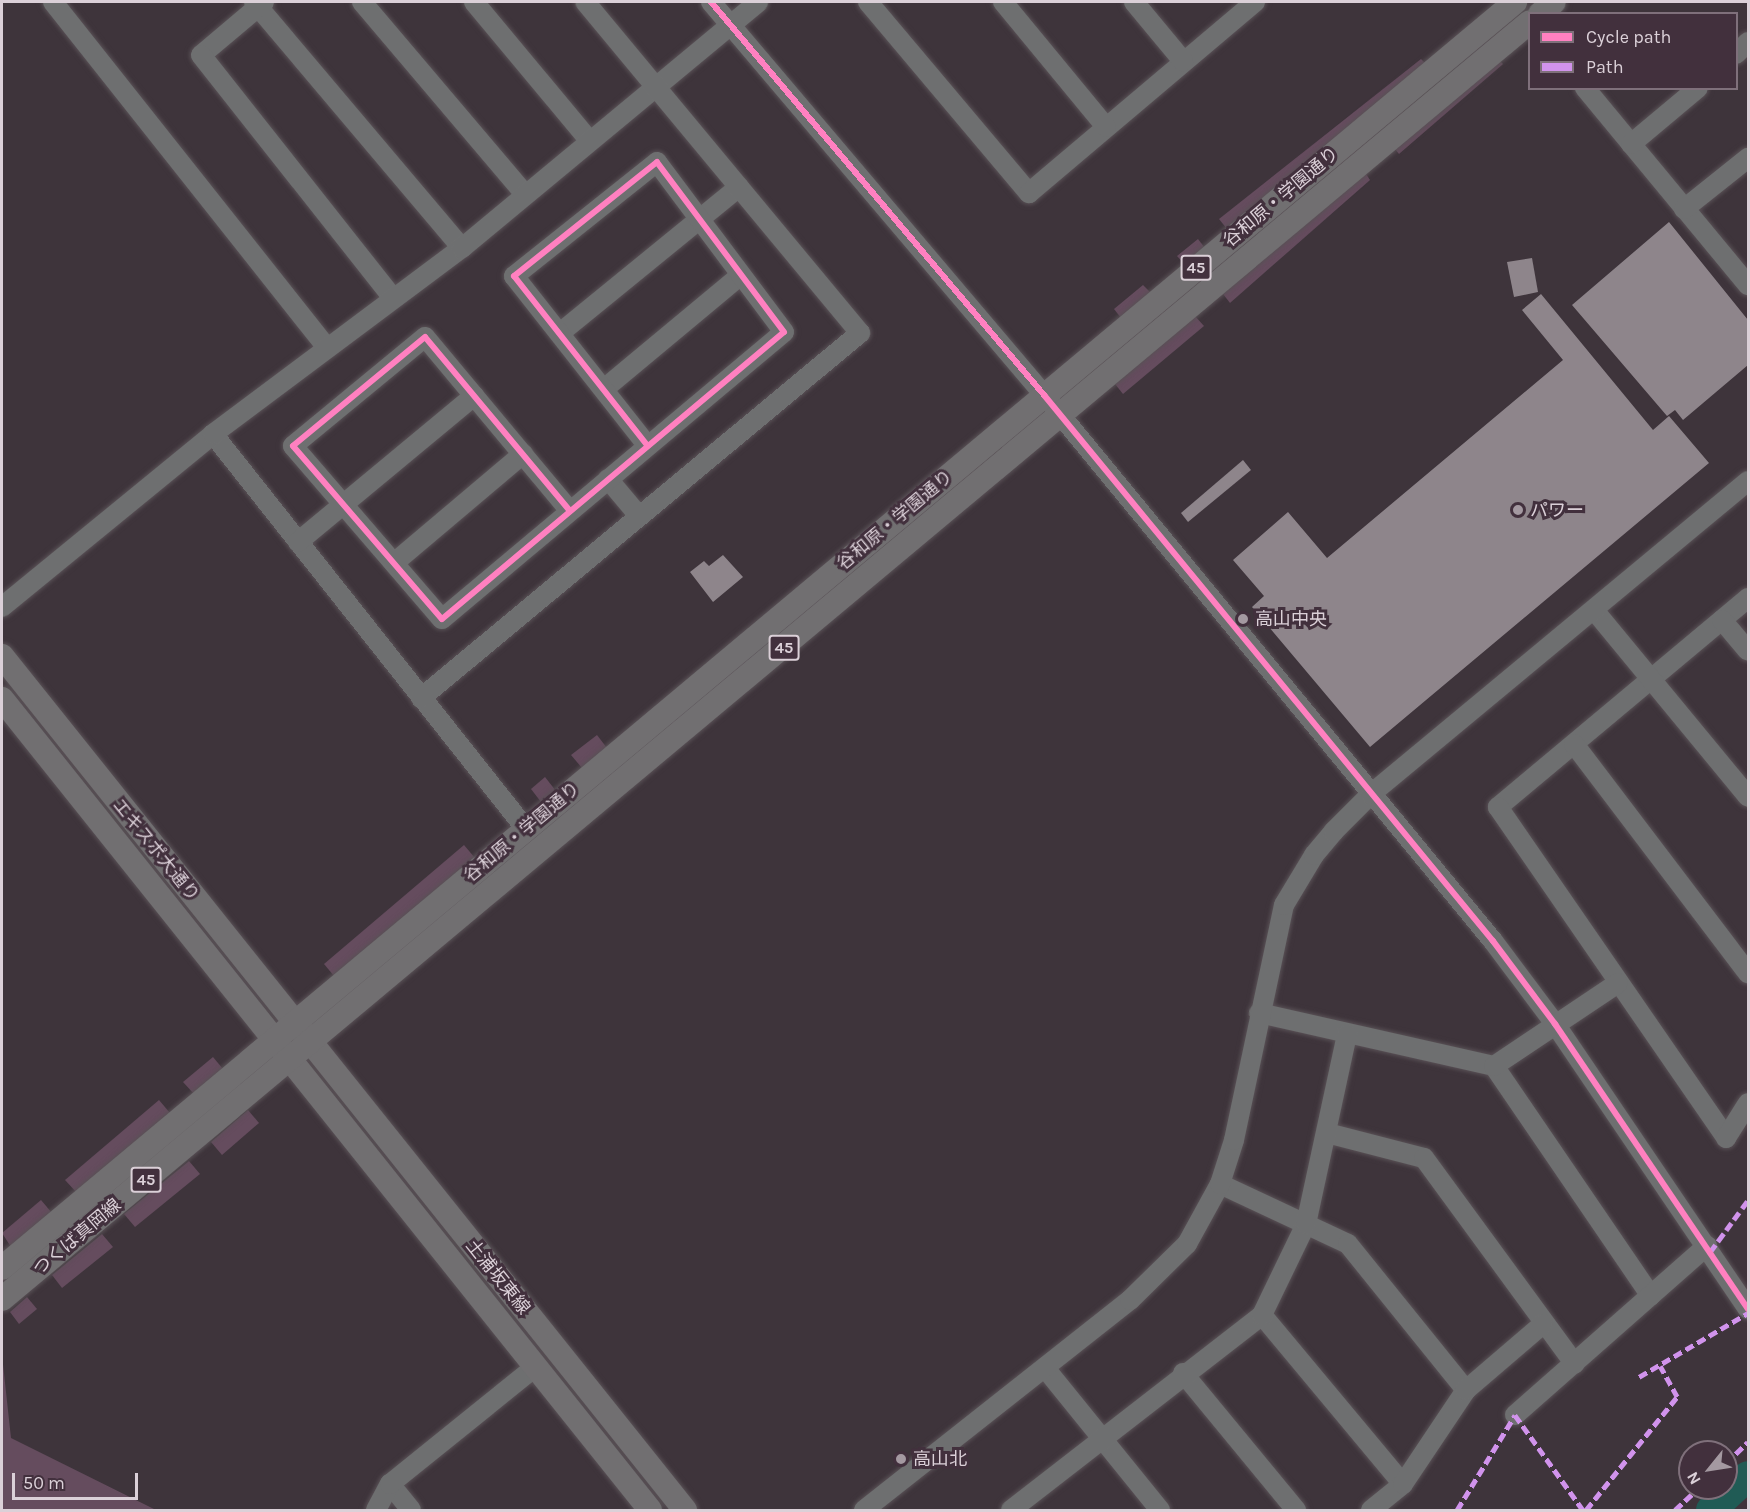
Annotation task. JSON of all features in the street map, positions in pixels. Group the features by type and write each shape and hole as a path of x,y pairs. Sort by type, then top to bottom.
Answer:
{"main road":[{"name":"谷和原・学園通り","path":"275,1040 1515,2"},
{"path":"1542,12 1554,2"},
{"name":"谷和原・学園通り","path":"292,1061 1528,24"},
{"name":"エキスポ大通り","path":"2,656 311,1045"},
{"name":"エキスポ大通り","path":"2,699 292,1061"},
{"name":"つくば真岡線","path":"2,1268 275,1040"},
{"name":"土浦坂東線","path":"311,1045 685,1510"},
{"name":"土浦坂東線","path":"292,1061 650,1510"},
{"name":"つくば真岡線","path":"2,1299 292,1061"}],"street":[{"path":"53,2 327,348"},
{"path":"362,2 525,194"},
{"path":"474,2 589,140"},
{"path":"421,698 860,333 585,2"},
{"path":"711,2 1044,395 1500,949 1555,1024 1749,1309"},
{"path":"2,607 213,434 462,248 655,84 758,2"},
{"path":"868,2 1029,192 1255,2"},
{"path":"1003,2 1106,128"},
{"path":"1134,2 1183,61"},
{"path":"1515,2 1528,19"},
{"path":"393,298 201,55 259,3 462,248"},
{"path":"1738,53 1749,42"},
{"path":"1587,90 1749,285"},
{"path":"1631,144 1696,90"},
{"path":"1684,209 1749,158"},
{"path":"570,511 425,337 293,446 442,619 784,332 657,162 514,276 648,446"},
{"path":"560,333 739,187"},
{"path":"604,390 741,275"},
{"path":"298,542 474,396"},
{"path":"213,434 526,829"},
{"path":"394,563 523,454"},
{"path":"608,479 639,516"},
{"path":"864,1510 1045,1368 1162,1272 1187,1244 1220,1184 1234,1140 1259,1013 1284,904 1314,855 1371,794 1594,610 1745,492"},
{"path":"1749,598 1498,807 1726,1138 1749,1103"},
{"path":"1594,610 1749,797"},
{"path":"1722,620 1749,651"},
{"path":"1574,744 1749,974"},
{"path":"1494,1066 1618,983"},
{"path":"1259,1013 1494,1066 1651,1296"},
{"path":"1022,1507 1101,1438 1262,1314 1306,1224 1347,1034"},
{"path":"1327,1133 1424,1158 1543,1324 1575,1364"},
{"path":"1220,1184 1348,1244 1466,1390"},
{"path":"1515,1415 1707,1246"},
{"path":"1262,1314 1403,1484"},
{"path":"1371,1510 1403,1484 1466,1390 1543,1324"},
{"path":"376,1510 390,1484 535,1367"},
{"path":"1045,1368 1160,1510"},
{"path":"1184,1373 1296,1510"},
{"path":"390,1484 411,1510"}],"shaded area":[{"path":"1421,59 1425,63 1227,229 1219,219"},
{"path":"1500,61 1503,64 1399,154 1395,149"},
{"path":"1366,174 1370,180 1230,303 1223,294"},
{"path":"1198,239 1205,248 1185,265 1177,256"},
{"path":"1143,285 1151,293 1121,318 1114,309"},
{"path":"1195,316 1204,326 1123,394 1115,384"},
{"path":"597,735 607,748 582,768 571,755"},
{"path":"545,777 556,791 541,802 531,789"},
{"path":"464,845 475,858 334,976 324,964"},
{"path":"213,1057 223,1069 194,1094 183,1082"},
{"path":"159,1100 170,1113 77,1193 65,1180"},
{"path":"248,1110 259,1123 222,1155 211,1142"},
{"path":"189,1161 200,1174 135,1227 124,1214"},
{"path":"41,1200 52,1213 11,1247 2,1233"},
{"path":"102,1234 113,1247 62,1288 52,1275"},
{"path":"27,1297 37,1309 19,1324 10,1312"},
{"path":"2,1355 11,1438 156,1510 2,1510"}],"building":[{"path":"1669,222 1748,320 1748,365 1683,420 1675,410 1667,416 1572,305"},
{"path":"1532,258 1538,292 1514,297 1507,262"},
{"name":"パワー","path":"1541,294 1653,430 1669,416 1709,463 1370,747 1252,607 1264,596 1233,560 1288,512 1327,558 1563,360 1522,310"},
{"path":"1243,460 1251,470 1188,522 1181,513"},
{"path":"723,555 743,577 713,602 690,572 704,561 709,566"}],"waterway":[{"path":"1711,1510 1748,1476"}],"marked path":[{"path":"1710,1252 1748,1200"},
{"path":"1639,1377 1748,1313"},
{"path":"1586,1510 1677,1397 1660,1366"},
{"path":"1457,1510 1515,1415 1583,1510"},
{"path":"1738,1452 1748,1442"},
{"path":"1675,1510 1686,1500"}],"cycle path":[{"path":"711,2 1044,395 1493,941 1555,1024 1748,1309"},
{"path":"570,511 425,337 293,446 442,619 784,332 657,162 514,276 648,446"}],"place":[{"name":"パワー","path":"1518,510"},
{"name":"高山中央","path":"1243,619"},
{"name":"高山北","path":"901,1459"}]}
